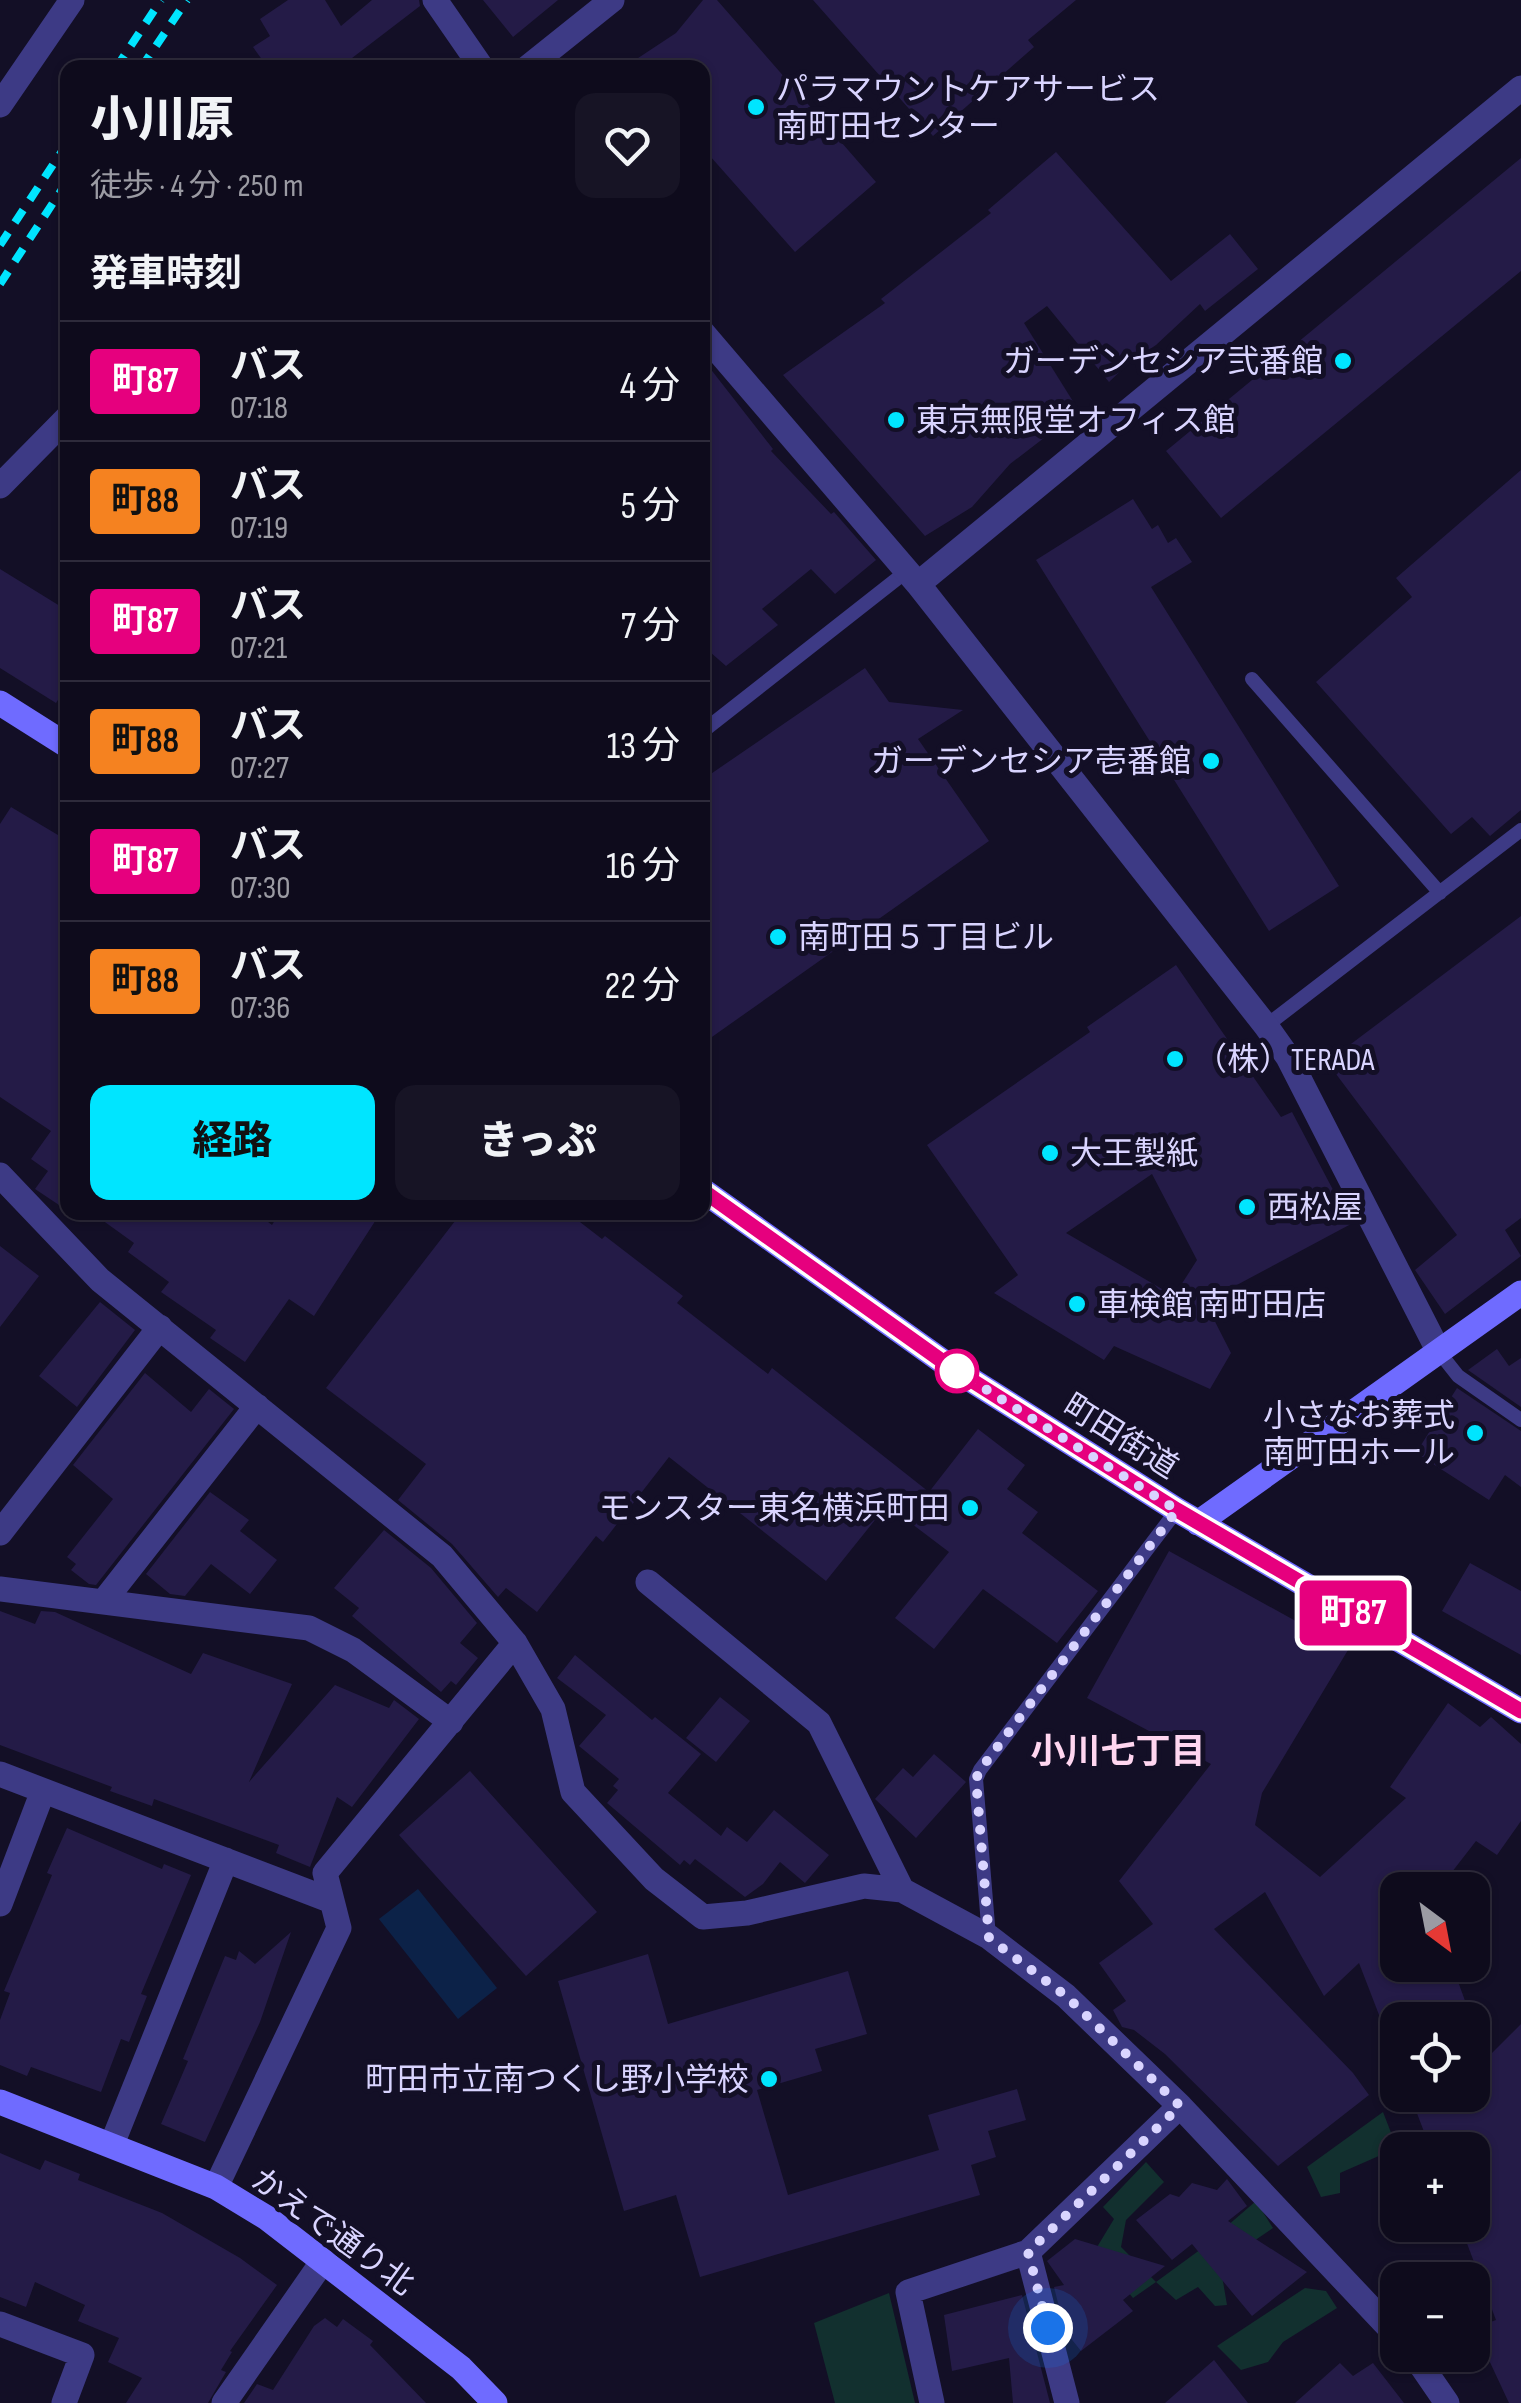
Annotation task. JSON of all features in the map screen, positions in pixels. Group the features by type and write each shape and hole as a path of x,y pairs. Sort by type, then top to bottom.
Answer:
{"main road":[{"path":"0,703 60,741"},
{"name":"町田街道","path":"710,1196 949,1366 1188,1517 1521,1711"},
{"path":"1188,1517 1521,1293"},
{"name":"かえで通り北","path":"0,2102 216,2186 267,2218 461,2368 495,2403"}],"street":[{"path":"0,105 72,0"},
{"path":"435,0 476,60"},
{"path":"536,60 612,0"},
{"path":"912,577 1521,88"},
{"path":"710,341 912,577 1266,1026 1288,1057 1438,1352"},
{"path":"0,486 60,425"},
{"path":"0,1175 100,1280 442,1556 515,1643 553,1709 573,1792 654,1879 703,1917 747,1913 864,1886 902,1890 989,1938 1066,1996 1180,2106 1380,2319"},
{"path":"0,1533 160,1327"},
{"path":"104,1601 257,1406"},
{"path":"648,1582 819,1723 902,1890"},
{"path":"0,1589 309,1628 353,1650 451,1722"},
{"path":"216,2186 339,1928 325,1873 515,1643"},
{"path":"0,1774 332,1902"},
{"path":"0,1904 43,1791"},
{"path":"112,2144 226,1860"},
{"path":"932,2403 908,2292 1028,2252 1180,2106"},
{"path":"1028,2252 1067,2403"},
{"path":"224,2403 323,2261"},
{"path":"0,2324 82,2355 64,2403"},
{"path":"1426,2372 1447,2403"}],"lane":[{"path":"710,726 912,577"},
{"path":"1252,679 1440,893"},
{"path":"1266,1026 1521,830"},
{"path":"1438,1352 1458,1376 1521,1420"},
{"path":"989,1938 976,1779 980,1770 1188,1517"}],"green space":[{"path":"1383,2112 1391,2132 1380,2132 1380,2155 1340,2173 1340,2193 1321,2197 1307,2167"},
{"path":"1146,2162 1164,2182 1126,2220 1121,2247 1156,2282 1133,2298 1094,2252 1114,2219 1103,2207"},
{"path":"1256,2201 1273,2228 1220,2264 1227,2305 1215,2306 1198,2287 1176,2300 1156,2282"},
{"path":"1305,2288 1326,2291 1337,2308 1283,2342 1268,2362 1241,2370 1217,2346"},
{"path":"889,2293 915,2403 835,2403 814,2323"}],"water":[{"path":"418,1889 497,1988 458,2019 379,1919"}],"building":[{"path":"288,0 325,0 341,26 372,0 419,0 420,6 349,60 262,60 253,47 270,36 260,19"},
{"path":"483,0 558,0 513,37"},
{"name":"パラマウントケアサービス 南町田センター","path":"703,0 717,0 876,182 795,252 710,156 710,60 635,60 676,33"},
{"path":"813,0 1076,0 1028,40 1034,47 933,136"},
{"path":"1056,152 1171,281 1230,234 1258,269 1205,311 1200,304 1109,382 1047,306 1024,323 1079,411 1010,464 972,507 925,536 783,375 885,303 881,299 991,213 988,210"},
{"name":"ガーデンセシア弐番館","path":"1521,158 1521,271 1221,518 1166,451"},
{"path":"710,368 771,451 831,514 834,512 876,560 835,594 811,569 762,609 778,625 726,666 710,652"},
{"path":"1521,470 1521,810 1490,836 1472,817 1451,834 1316,682 1412,597 1396,578"},
{"name":"ガーデンセシア壱番館","path":"1133,499 1152,529 1158,525 1168,543 1176,538 1192,562 1151,587 1339,886 1269,931 1036,560"},
{"path":"0,569 60,606 60,697 56,703 0,668"},
{"name":"南町田５丁目ビル","path":"865,668 889,702 963,710 918,739 989,841 710,1038 710,775"},
{"path":"11,807 60,836 60,1206 35,1189 48,1171 31,1159 51,1131 0,1097 0,824"},
{"path":"1521,916 1521,1218 1505,1230 1521,1256 1445,1314 1415,1270 1457,1235 1327,1062"},
{"path":"1176,965 1281,1117 1292,1112 1351,1224 1205,1302 1231,1353 1210,1389 1114,1346 1104,1360 994,1293 1018,1275 927,1145 1090,1032 1087,1027","holes":["1152,1174 1197,1260 1174,1296 1066,1233"]},
{"path":"102,1220 265,1220 272,1225 275,1220 376,1220 314,1316 289,1299 245,1362 210,1338 216,1330 161,1292 169,1282 128,1252 134,1243"},
{"path":"456,1220 577,1220 602,1239 605,1236 683,1296 677,1303 768,1374 772,1368 929,1492 978,1429 1025,1465 1007,1489 1038,1512 1022,1533 1098,1591 1057,1643 983,1589 934,1649 895,1618 949,1552 887,1505 826,1581 669,1457 603,1542 596,1536 537,1612 506,1588 498,1597 452,1544 398,1500 426,1464 326,1388"},
{"path":"0,1246 39,1276 0,1327"},
{"path":"100,1302 135,1330 77,1407 39,1376"},
{"path":"1497,1349 1509,1366 1521,1358 1521,1407 1468,1370"},
{"path":"145,1373 191,1412 209,1389 234,1409 96,1585 89,1584 71,1570 76,1564 67,1557 113,1499 73,1465"},
{"path":"1457,1388 1521,1431 1521,1487 1505,1475 1489,1500 1416,1453"},
{"path":"210,1492 249,1520 240,1531 277,1560 250,1594 211,1564 185,1596 170,1594 146,1574"},
{"path":"384,1530 431,1568 477,1623 460,1643 478,1658 456,1685 451,1681 441,1692 352,1616 359,1608 334,1588"},
{"path":"1169,1551 1348,1650 1262,1793 1255,1825 1320,1877 1406,1798 1390,1787 1448,1703 1480,1727 1491,1717 1521,1744 1521,1821 1497,1855 1476,1841 1452,1872 1380,1872 1380,1982 1458,1982 1465,2002 1380,2002 1380,2017 1359,1963 1324,1996 1265,1892 1214,1929 1353,2073 1369,2095 1278,2166 1165,2054 1134,2030 1122,2027 1113,2010 1126,2001 1099,1963 1153,1924 1119,1881 1211,1764 1087,1698"},
{"path":"1470,1563 1521,1591 1521,1655 1442,1611"},
{"path":"0,1611 35,1624 41,1611 55,1612 191,1674 203,1653 292,1684 249,1782 335,1685 389,1708 394,1700 419,1719 352,1807 337,1797 310,1867 276,1853 279,1845 154,1799 152,1806 110,1791 112,1787 0,1745"},
{"path":"575,1655 652,1720 655,1717 701,1754 668,1793 721,1836 727,1827 747,1842 774,1810 829,1855 805,1883 780,1862 763,1884 745,1897 695,1859 690,1865 684,1860 680,1865 607,1803 618,1790 613,1786 619,1779 579,1746 606,1715 557,1678"},
{"path":"720,1697 750,1721 716,1762 686,1738"},
{"path":"934,1754 966,1782 916,1838 875,1799 903,1768 913,1777"},
{"path":"470,1771 597,1912 526,1976 399,1835"},
{"path":"67,1828 162,1869 164,1864 191,1875 141,1994 147,1996 129,2042 121,2039 101,2092 31,2067 27,2076 0,2065 0,2020 10,1993 4,1991"},
{"path":"291,1932 260,2022 205,2142 161,2124 225,1956 236,1960 239,1951 255,1964"},
{"path":"648,1954 668,2024 848,1971 867,2034 815,2049 822,2071 757,2090 788,2195 939,2150 928,2115 1017,2089 1026,2120 988,2131 996,2157 971,2165 980,2195 700,2277 676,2195 624,2211 558,1981"},
{"path":"1521,2024 1521,2403 1509,2403 1490,2362 1490,2322 1496,2320 1490,2304 1490,2262 1474,2262 1466,2242 1490,2242 1490,2132 1424,2132 1416,2112 1490,2112 1490,2055"},
{"path":"0,2153 40,2170 45,2160 80,2174 78,2180 162,2213 240,2258 277,2285 230,2351 221,2370 226,2372 208,2403 126,2403 142,2378 108,2362 119,2338 78,2321 85,2305 35,2282 26,2307 0,2297"},
{"path":"1227,2179 1247,2206 1228,2221 1307,2272 1252,2316 1192,2244 1172,2260 1136,2220 1170,2194 1179,2197 1192,2183 1217,2190"},
{"path":"1075,2239 1165,2266 1123,2300 1133,2311 1081,2351 1065,2331 1054,2287 1064,2285 1047,2261"},
{"path":"1022,2295 1050,2403 1013,2403 1009,2358 952,2371 944,2315"},
{"path":"325,2318 337,2327 343,2319 373,2341 370,2345 426,2403 244,2403 257,2384 273,2390 314,2326"},
{"path":"1214,2360 1248,2403 1165,2403"},
{"path":"1340,2363 1353,2376 1373,2363 1404,2403 1295,2403"}],"railway":[{"path":"121,60 161,0"},
{"path":"146,60 187,0"},
{"path":"0,245 60,154"},
{"path":"0,284 60,192"}],"bus line":[{"name":"町87","path":"710,1196 949,1366 1177,1510 1521,1711"}],"place":[{"name":"パラマウントケアサービス 南町田センター","path":"756,107"},
{"name":"ガーデンセシア弐番館","path":"1343,361"},
{"name":"東京無限堂オフィス館","path":"896,420"},
{"name":"ガーデンセシア壱番館","path":"1211,761"},
{"name":"南町田５丁目ビル","path":"778,937"},
{"name":"（株）TERADA","path":"1175,1059"},
{"name":"大王製紙","path":"1050,1153"},
{"name":"西松屋","path":"1247,1207"},
{"name":"車検館 南町田店","path":"1077,1304"},
{"name":"小さなお葬式 南町田ホール","path":"1475,1433"},
{"name":"モンスター東名横浜町田","path":"970,1508"},
{"name":"町田市立南つくし野小学校","path":"769,2079"}],"district":[{"name":"小川七丁目","path":"1118,1751"}],"route":[{"path":"957,1371 949,1366 1177,1510 976,1779 989,1938 1066,1996 1180,2106 1028,2252 1048,2328"}]}
